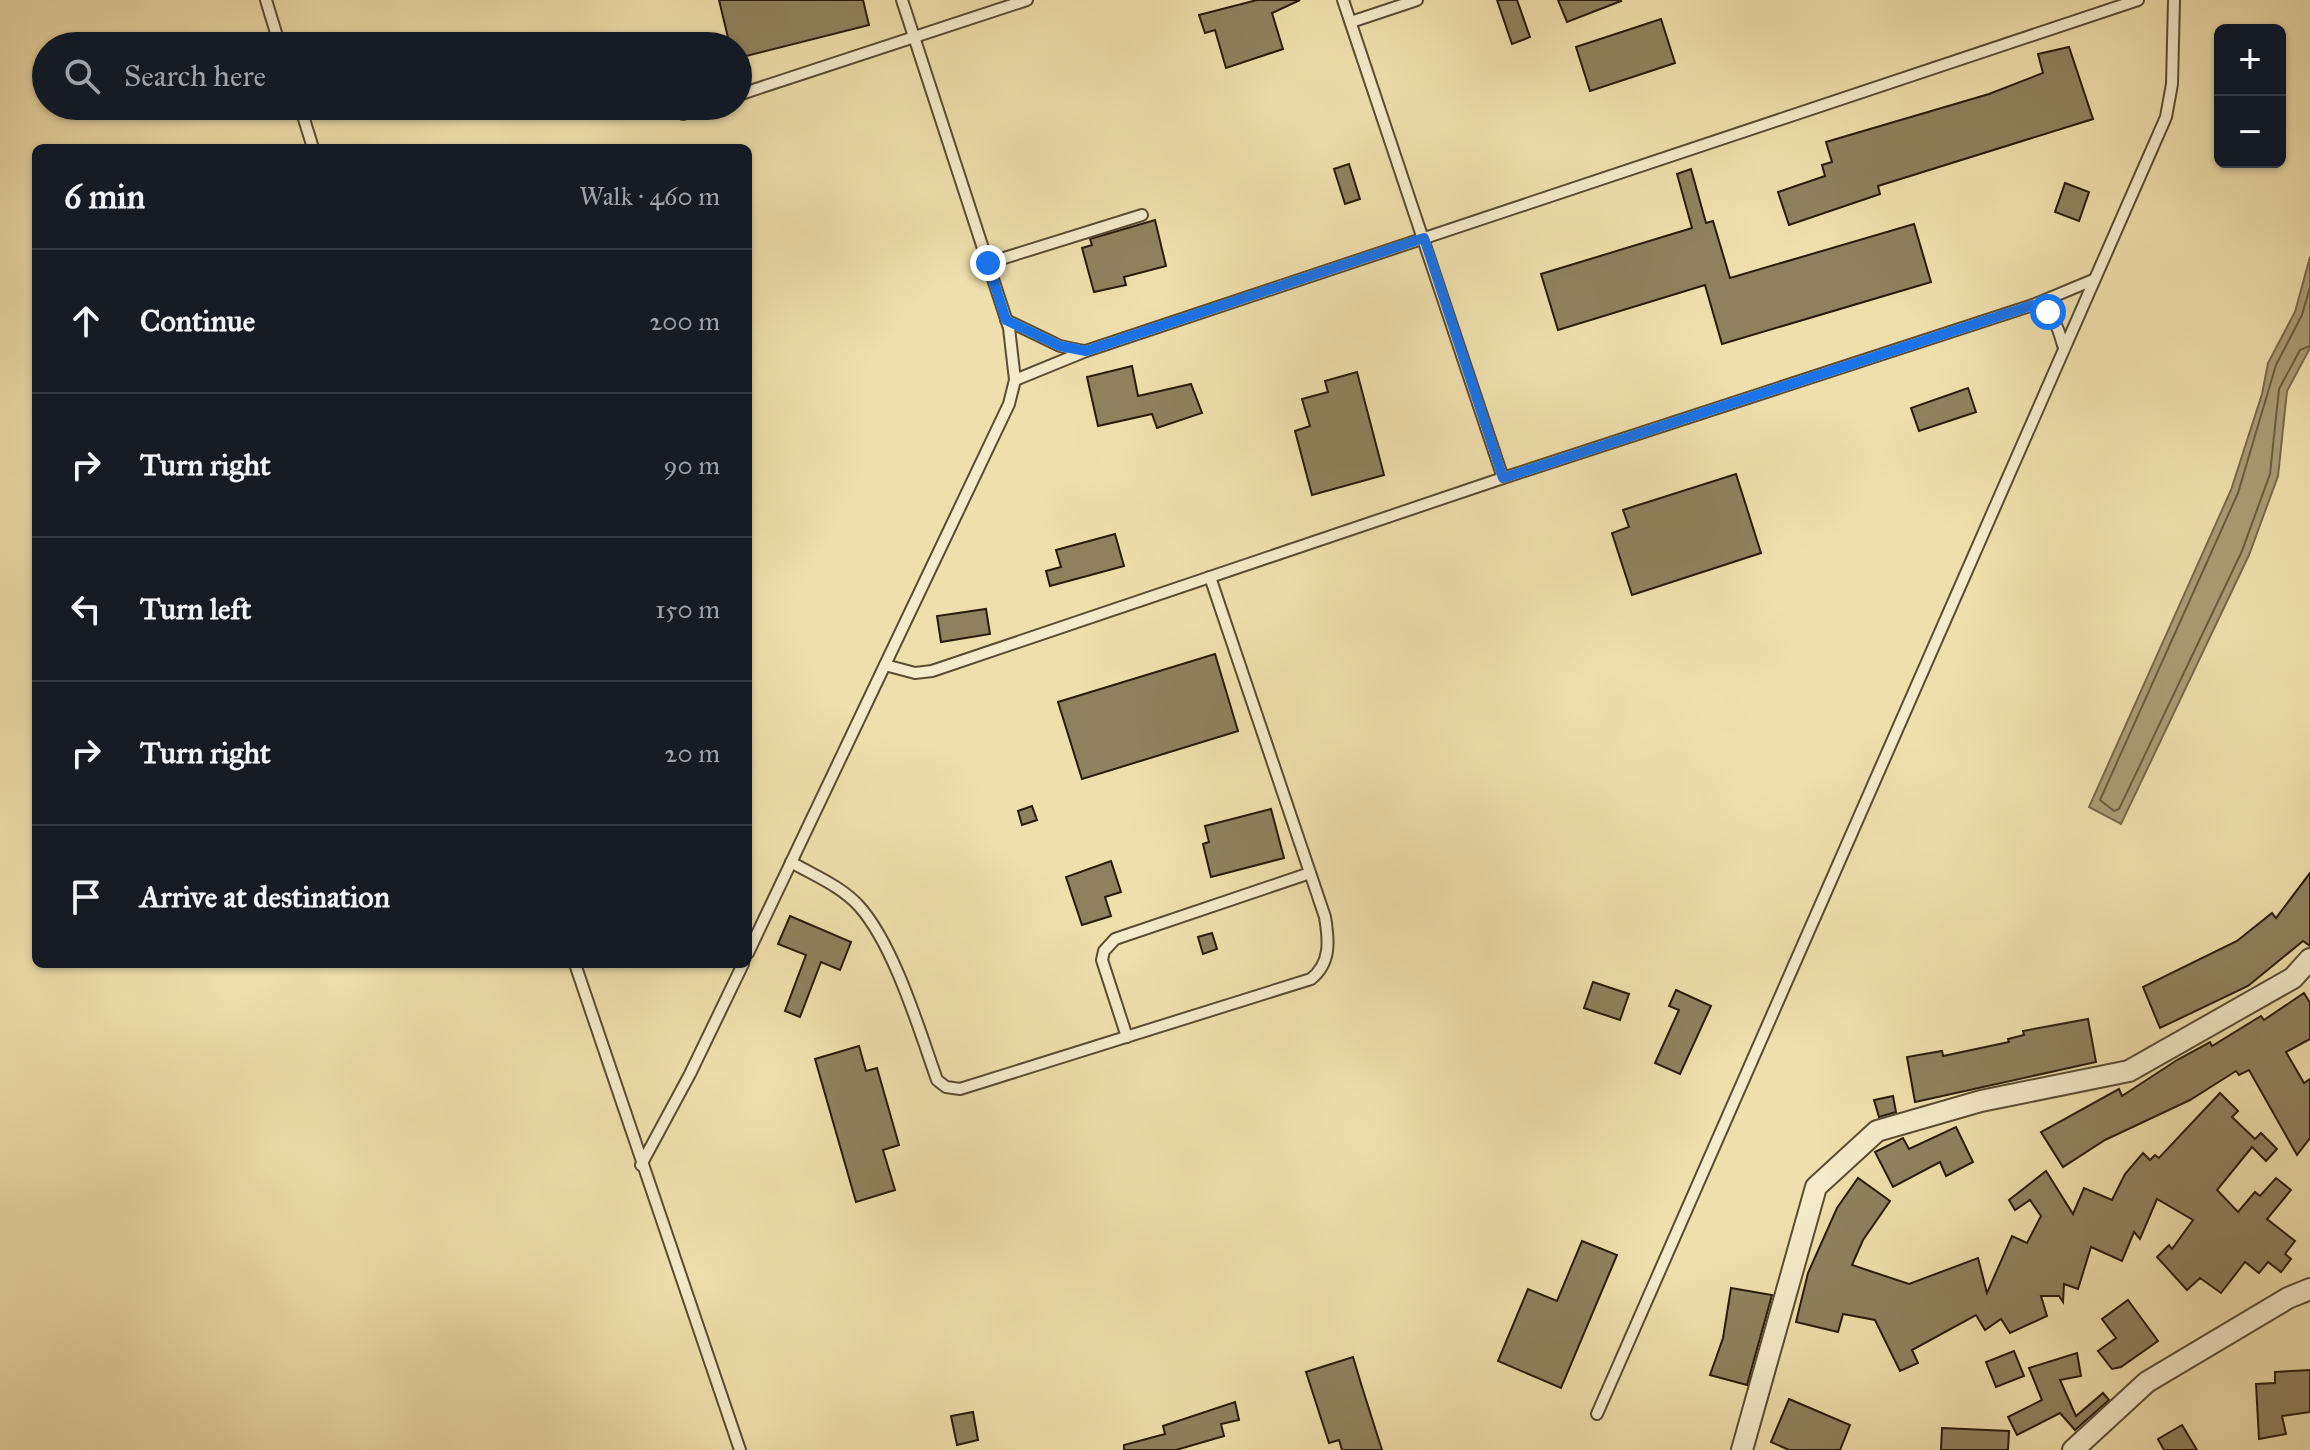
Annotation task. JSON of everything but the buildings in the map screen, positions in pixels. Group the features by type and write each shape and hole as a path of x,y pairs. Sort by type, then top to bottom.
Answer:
{"street":[{"path":"1742,1450 1816,1187 1877,1131 1981,1101 2129,1071 2293,978 2310,959"},
{"path":"2073,1450 2147,1382 2288,1298 2310,1289"}],"lane":[{"path":"266,0 276,32"},
{"path":"752,945 1009,404 1015,380 1014,355 1006,320 902,0"},
{"path":"752,90 1027,0"},
{"path":"1343,0 1503,478"},
{"path":"1351,22 1417,0"},
{"path":"1015,380 1086,351 2138,0"},
{"path":"1597,1414 2063,345 2166,117 2173,70 2174,0"},
{"path":"304,120 312,144"},
{"path":"988,263 1142,215"},
{"path":"885,665 915,673 932,671 1503,478 2033,305 2093,280"},
{"path":"2033,305 2048,312 2057,322 2063,345"},
{"path":"1006,320 1060,346 1086,351"},
{"path":"791,862 846,894 860,907 895,969 937,1080 946,1087 960,1089 1311,979 1320,972 1329,941 1310,873 1210,577"},
{"path":"1127,1037 1102,960 1108,945 1115,939 1310,873"},
{"path":"576,968 740,1450"},
{"path":"641,1165 690,1074 741,968"}],"water":[{"path":"2310,257 2310,348 2287,391 2278,476 2249,555 2121,824 2089,807 2231,490 2262,394 2268,363 2295,312"}],"route":[{"path":"988,263 1006,320 1060,346 1086,351 1424,238 1503,478 2033,305 2048,312"}]}
